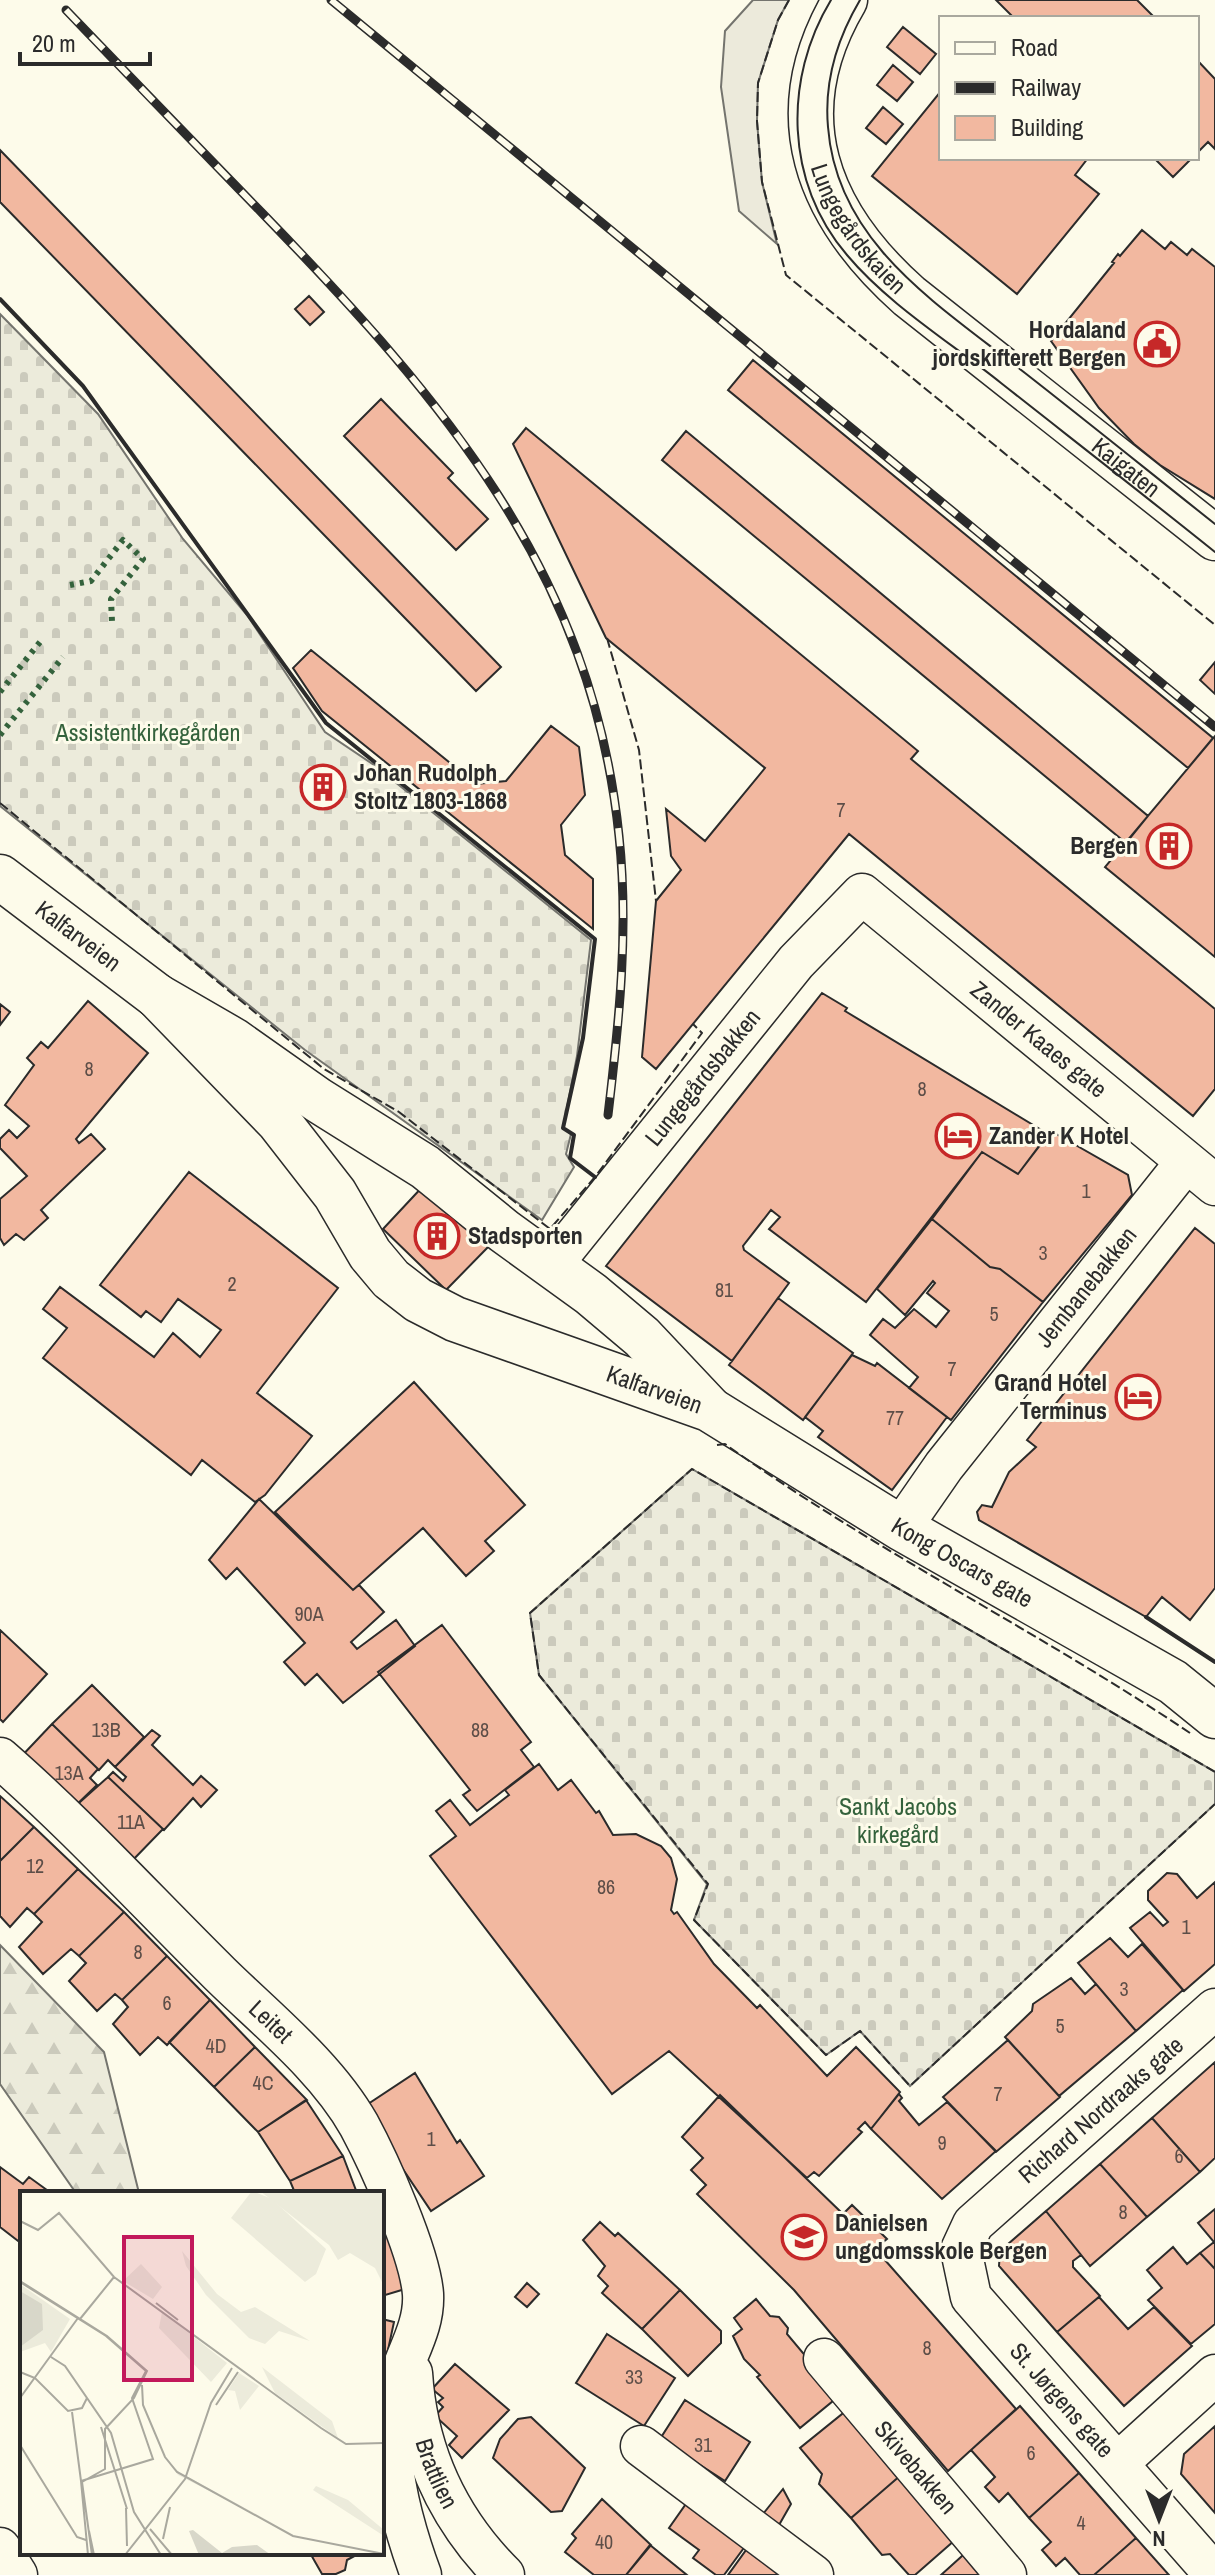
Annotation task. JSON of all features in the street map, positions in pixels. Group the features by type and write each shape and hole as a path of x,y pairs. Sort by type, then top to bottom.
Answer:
{"main road":[{"name":"Lungegårdskaien","path":"845,0 825,39 813,89 813,144 827,195 857,244 878,268 1037,398"},
{"name":"Kaigaten","path":"1037,398 1215,538"},
{"name":"Kalfarveien","path":"0,877 157,996 233,1040 318,1100 389,1141 591,1294 642,1337 709,1409"},
{"name":"Kalfarveien","path":"157,996 279,1122 335,1194 370,1254 391,1279 418,1300 455,1319 709,1409"},
{"name":"Kong Oscars gate","path":"709,1409 901,1528 1173,1682 1215,1716"}],"street":[{"name":"Zander Kaaes gate","path":"862,894 1200,1174"},
{"name":"Lungegårdsbakken","path":"551,1266 796,962 862,894"},
{"name":"Jernbanebakken","path":"901,1528 944,1466 1200,1174"},
{"name":"Leitet","path":"0,1758 118,1870 308,2060 358,2124 403,2225 421,2280 423,2297 411,2353"},
{"name":"Richard Nordraaks gate","path":"961,2250 973,2224 1215,2009"},
{"name":"St. Jørgens gate","path":"961,2250 971,2297 1215,2575"},
{"path":"411,2353 395,2393 391,2434 403,2518 421,2575"},
{"name":"Brattlien","path":"411,2353 418,2421 428,2460 461,2525 504,2575"},
{"name":"Skivebakken","path":"824,2359 1006,2575"},
{"path":"1118,2463 1215,2375"},
{"path":"641,2446 813,2575"},
{"path":"0,2548 17,2575"}],"green space":[{"name":"Assistentkirkegården","path":"0,314 98,414 183,539 247,615 325,732 374,765 591,940 577,1056 563,1128 571,1134 566,1154 574,1167 542,1220 305,1050 0,806"},
{"name":"Sankt Jacobs kirkegård","path":"692,1469 1215,1772 1215,1804 910,2086 860,2031 826,2055 694,1920 707,1884 539,1675 530,1613"},
{"path":"0,1945 104,2052 139,2191 75,2191 0,2084"}],"shaded area":[{"path":"753,0 789,0 778,20 758,83 757,121 762,182 777,244 739,211 721,87 725,31"}],"building":[{"path":"996,0 1137,0 1153,16 1012,16"},
{"path":"903,27 936,54 920,74 887,47"},
{"path":"1199,62 1215,79 1215,149 1208,142 1199,151"},
{"path":"893,65 913,82 897,101 877,85"},
{"path":"939,93 939,160 1086,160 1075,175 1099,194 1017,294 872,176"},
{"path":"883,107 903,124 886,144 866,128"},
{"path":"0,150 501,667 476,691 0,202"},
{"path":"1156,160 1190,160 1173,177"},
{"path":"1142,230 1165,249 1171,242 1187,255 1192,249 1215,267 1215,499 1160,465 1134,444 1099,408 1051,341 1118,254 1120,256"},
{"path":"309,296 324,312 310,325 295,309"},
{"path":"753,360 1213,738 1188,768 728,390"},
{"path":"381,399 453,473 448,478 488,519 456,550 344,436"},
{"path":"526,428 918,751 911,759 1215,1009 1215,1089 1193,1116 849,834 656,1069 642,1057 656,901 681,870 671,856 666,809 705,841 765,768 606,638 513,444"},
{"path":"686,431 1148,816 1126,843 662,460"},
{"path":"311,650 476,784 506,781 551,726 579,747 585,795 561,825 565,855 593,879 593,929 322,711 293,668"},
{"path":"1215,662 1215,694 1200,680"},
{"name":"Bergen","path":"1215,736 1215,957 1105,867"},
{"path":"822,993 847,1008 845,1011 1048,1134 1018,1174 982,1152 866,1302 769,1229 780,1217 771,1210 743,1246 744,1250 789,1283 732,1361 606,1266"},
{"path":"88,1001 148,1053 76,1139 79,1143 91,1134 105,1149 41,1210 48,1218 24,1240 16,1234 4,1245 0,1238 0,1199 27,1176 0,1148 0,1139 9,1130 17,1138 29,1126 5,1105 34,1065 27,1058 41,1042 48,1048"},
{"path":"0,1004 10,1012 0,1025"},
{"path":"1051,1131 1128,1175 1132,1195 1043,1302 1000,1269 990,1267 932,1219 982,1152 1018,1174"},
{"path":"189,1172 338,1288 257,1393 312,1436 265,1495 255,1502 202,1460 191,1475 43,1358 67,1328 43,1309 60,1287 154,1357 173,1333 200,1357 221,1330 178,1299 161,1322 146,1311 141,1317 100,1285"},
{"name":"Stadsporten","path":"426,1183 492,1243 446,1290 383,1229"},
{"path":"932,1219 990,1267 1000,1269 1043,1302 951,1420 909,1388 918,1377 870,1335 883,1319 895,1328 914,1309 936,1327 949,1311 927,1293 935,1283 933,1281 905,1315 877,1289"},
{"name":"Grand Hotel Terminus","path":"1195,1228 1215,1244 1215,1588 1190,1620 1162,1597 1146,1617 979,1520 977,1512 982,1505 992,1507 1009,1472 1036,1447 1027,1440"},
{"path":"778,1298 853,1353 803,1420 729,1365"},
{"path":"852,1355 875,1366 877,1363 947,1417 892,1490 818,1437 823,1431 805,1417"},
{"path":"414,1382 525,1505 485,1541 494,1551 466,1576 423,1528 353,1590 275,1512"},
{"path":"259,1499 353,1590 359,1585 384,1612 351,1642 357,1649 396,1620 415,1646 343,1703 317,1674 305,1685 284,1662 305,1643 237,1568 226,1579 209,1560"},
{"path":"442,1625 531,1742 521,1750 534,1767 477,1811 463,1795 470,1790 378,1672"},
{"path":"0,1630 47,1674 3,1722 0,1719"},
{"path":"92,1685 144,1737 115,1767 108,1760 99,1770 52,1724"},
{"path":"52,1724 98,1769 90,1778 97,1785 70,1811 17,1761"},
{"path":"152,1730 160,1736 152,1745 193,1785 201,1776 217,1790 201,1807 193,1798 164,1830 108,1777 113,1772 123,1781 126,1777 115,1767"},
{"path":"539,1764 558,1790 571,1780 596,1813 599,1811 613,1835 636,1834 661,1846 671,1858 677,1879 671,1910 674,1914 677,1912 714,1964 757,2008 760,2005 827,2076 856,2047 900,2092 871,2129 865,2122 858,2129 862,2132 819,2176 814,2172 807,2178 669,2051 612,2094 430,1856 456,1836 436,1811 450,1800 470,1825 509,1795 505,1790"},
{"path":"108,1777 163,1829 128,1865 70,1811"},
{"path":"0,1796 34,1827 0,1861"},
{"path":"34,1827 78,1869 34,1914 27,1908 10,1927 0,1916 0,1861"},
{"path":"78,1869 124,1912 79,1956 71,1949 43,1974 19,1947 42,1922 34,1914"},
{"path":"1167,1873 1177,1874 1197,1898 1215,1882 1215,1964 1184,1991 1130,1928 1150,1912 1163,1926 1168,1922 1148,1900 1148,1891"},
{"path":"124,1912 167,1956 122,2000 115,1994 97,2011 69,1981 86,1963 79,1956"},
{"path":"1110,1938 1128,1957 1142,1944 1183,1990 1136,2031 1078,1963"},
{"path":"167,1956 210,2000 167,2045 158,2037 140,2055 113,2024 128,2007 122,2000"},
{"path":"1071,1978 1085,1994 1096,1984 1136,2031 1059,2096 1005,2037 1032,2011 1033,2004"},
{"path":"210,2000 255,2047 214,2087 169,2042"},
{"path":"1008,2040 1060,2097 996,2152 943,2097"},
{"path":"255,2047 307,2100 258,2132 214,2087"},
{"path":"1215,2062 1215,2158 1200,2172 1152,2118"},
{"path":"415,2073 457,2143 460,2140 484,2176 431,2211 362,2108"},
{"path":"899,2094 902,2098 899,2101 919,2125 947,2102 996,2151 942,2199 871,2129"},
{"path":"720,2095 843,2214 852,2205 887,2239 877,2247 877,2251 1016,2409 948,2471 794,2290 697,2194 706,2185 691,2170 703,2158 682,2137"},
{"path":"306,2100 343,2156 290,2181 258,2132"},
{"path":"1152,2118 1200,2172 1147,2217 1100,2164"},
{"path":"343,2156 356,2191 294,2191 290,2181"},
{"path":"1100,2164 1147,2217 1090,2266 1046,2211"},
{"path":"0,2167 23,2184 29,2177 48,2191 20,2191 20,2242 0,2227"},
{"path":"1215,2209 1215,2269 1200,2253 1214,2242 1198,2223"},
{"path":"1046,2211 1081,2255 1073,2261 1073,2267 1100,2296 1057,2332 999,2266 1000,2251"},
{"path":"600,2222 615,2236 618,2233 680,2290 642,2329 602,2293 608,2286 598,2276 605,2266 583,2240"},
{"path":"384,2224 405,2289 384,2295"},
{"path":"1173,2247 1187,2264 1200,2253 1215,2269 1215,2324 1191,2344 1148,2300 1162,2288 1147,2270"},
{"path":"527,2283 539,2294 527,2307 515,2297"},
{"path":"680,2290 721,2331 721,2343 688,2376 642,2329"},
{"path":"1099,2297 1128,2329 1154,2307 1192,2346 1124,2406 1057,2332"},
{"path":"756,2299 770,2316 779,2317 788,2328 787,2334 839,2396 800,2428 757,2377 760,2375 744,2359 733,2336 742,2329 734,2318"},
{"path":"384,2320 394,2322 384,2369"},
{"path":"607,2334 675,2378 644,2426 576,2383"},
{"path":"455,2364 509,2410 462,2458 449,2445 457,2436 435,2416 443,2407 438,2402 443,2398 432,2389"},
{"path":"685,2400 750,2442 725,2481 660,2439"},
{"path":"852,2406 908,2469 851,2518 819,2484 822,2474 800,2448"},
{"path":"1020,2406 1079,2473 1029,2518 1008,2493 999,2502 985,2487 995,2477 971,2450"},
{"path":"531,2417 585,2468 562,2511 551,2512 493,2458 500,2439 518,2419"},
{"path":"1215,2426 1215,2513 1181,2474 1184,2454"},
{"path":"908,2469 963,2533 915,2575 909,2575 890,2554 882,2555 851,2518"},
{"path":"1079,2473 1136,2538 1094,2575 1080,2575 1065,2558 1056,2566 1042,2550 1051,2542 1029,2518"},
{"path":"783,2489 791,2504 779,2525 763,2514"},
{"path":"602,2499 651,2545 626,2575 594,2575 565,2552 576,2538 572,2534"},
{"path":"688,2501 746,2545 724,2575 716,2575 693,2558 699,2550 669,2528"},
{"path":"1136,2538 1169,2575 1094,2575"},
{"path":"650,2545 687,2575 626,2575"},
{"path":"749,2546 787,2575 728,2575"},
{"path":"972,2547 996,2575 941,2575"},
{"path":"311,2555 356,2555 347,2560 345,2570 322,2574"}],"tram line":[{"path":"831,0 815,31 805,63 799,96 798,130 802,164 812,196 827,227 847,255 901,307 1215,552"},
{"path":"860,0 834,61 827,110 836,169 851,206 872,239 928,297 1215,524"}],"railway":[{"path":"331,0 1215,727"},
{"path":"66,10 330,284 391,353 448,423 498,495 542,572 577,653 603,741 619,836 623,941 608,1115"}],"hedge":[{"path":"70,585 91,581 123,540 143,559 111,599 112,622"},
{"path":"0,692 40,642"},
{"path":"0,735 63,657"}],"fence":[{"path":"789,0 778,20 758,83 757,121 762,182 786,275 1215,625"},
{"path":"607,638 639,750 656,901"},
{"path":"0,803 324,1069 399,1112 550,1229 595,1177 702,1033 693,1024"},
{"path":"717,1445 725,1444 839,1520 1190,1733"},
{"path":"1215,1772 692,1469 530,1613 539,1675 708,1884 694,1920 826,2055 860,2031 910,2086 1215,1804"}],"wall":[{"path":"0,299 83,386 326,723 595,939 583,1038 563,1128 574,1135 570,1158 595,1177"},
{"path":"1146,1617 1215,1662"}],"place":[{"name":"Hordaland jordskifterett Bergen","path":"1157,344"},
{"name":"Johan Rudolph Stoltz 1803-1868","path":"323,787"},
{"name":"Bergen","path":"1169,846"},
{"name":"Zander K Hotel","path":"958,1136"},
{"name":"Stadsporten","path":"437,1236"},
{"name":"Grand Hotel Terminus","path":"1138,1397"},
{"name":"Danielsen ungdomsskole Bergen","path":"804,2237"}]}
